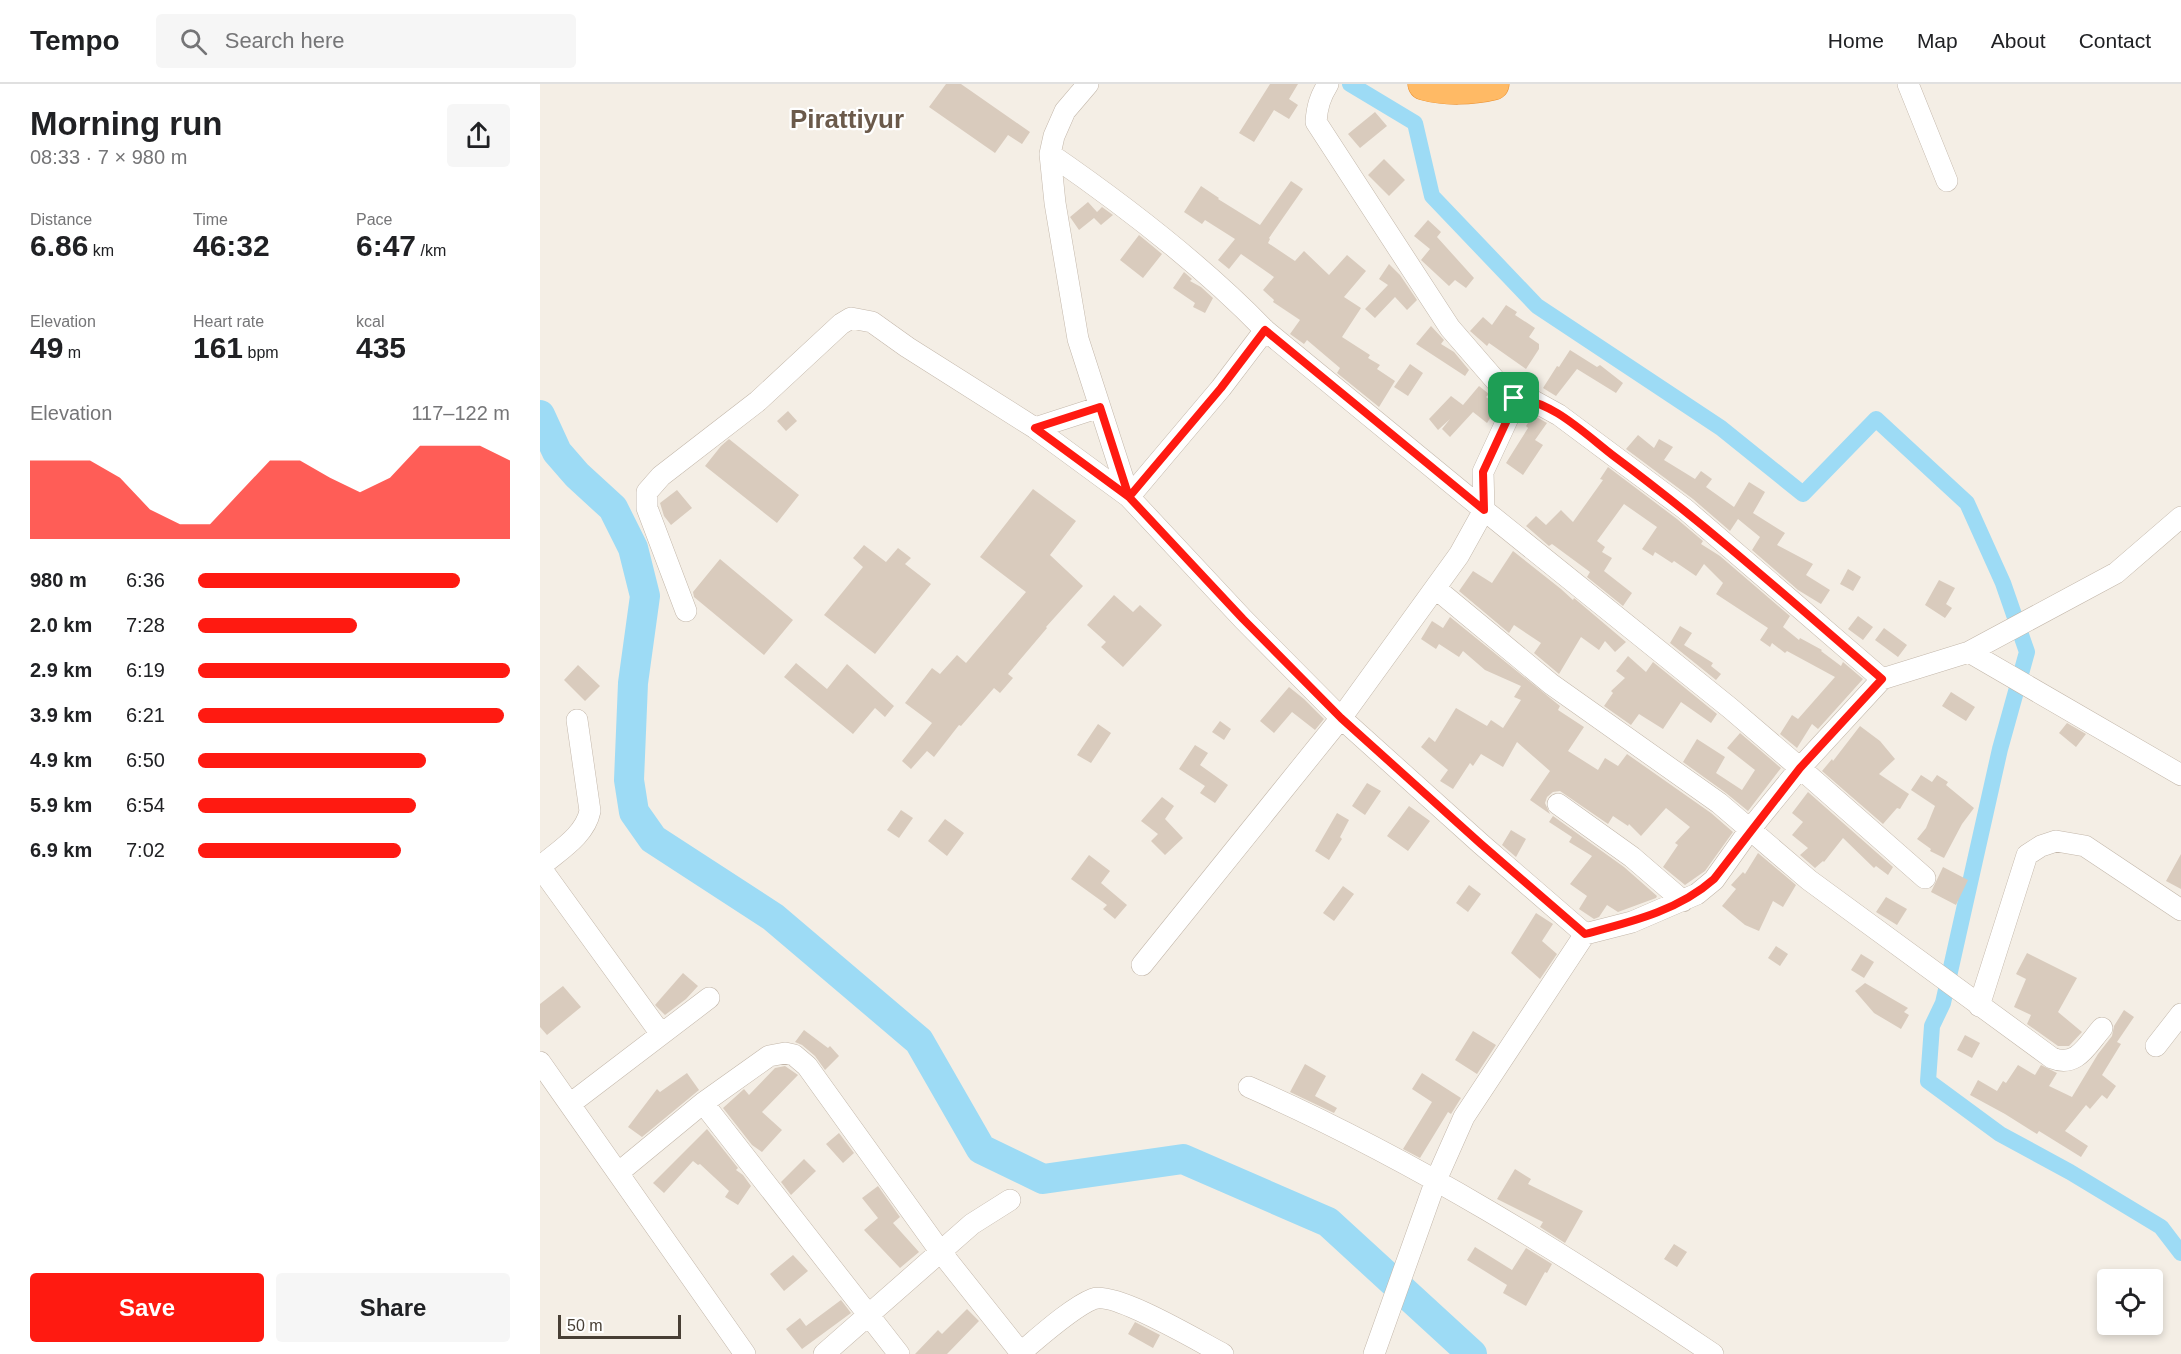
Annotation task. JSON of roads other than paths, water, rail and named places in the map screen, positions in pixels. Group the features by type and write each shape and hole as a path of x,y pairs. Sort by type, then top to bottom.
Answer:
{"highway":[{"path":"1424,84 1435,87 1481,87 1492,84"}],"street":[{"path":"1088,84 1065,111 1054,136 1050,154 1055,203 1078,339 1129,497"},
{"path":"1328,84 1319,103 1316,122 1450,328 1502,388 1514,398 1530,399 1559,415 1685,509 1882,679"},
{"path":"1908,84 1947,181"},
{"path":"1050,154 1113,197 1239,302 1265,330 1800,768 1925,878"},
{"path":"686,611 647,508 647,492 661,476 758,401 841,324 851,318 872,322 907,347 1035,428 1129,497 1243,619 1341,718 1585,934"},
{"path":"1129,497 1221,388 1265,330"},
{"path":"1142,965 1341,718 1459,555 1484,510 1483,472 1508,418 1514,398"},
{"path":"1035,428 1100,407"},
{"path":"1374,1354 1436,1180 1464,1117 1585,934 1632,922 1697,894 1714,879 1751,828 1800,768 1882,679 1969,652 2116,573 2181,516"},
{"path":"1435,588 1551,684 1719,803 1751,828 1809,880 2052,1058 2062,1062 2071,1060 2079,1055 2102,1028"},
{"path":"1969,652 2181,775"},
{"path":"577,720 590,811 588,822 580,833 540,867 661,1034"},
{"path":"1558,804 1632,857 1683,901"},
{"path":"1979,1006 2027,855 2041,846 2056,841 2085,846 2181,910"},
{"path":"570,1104 709,998"},
{"path":"2156,1046 2181,1014"},
{"path":"618,1173 703,1103 769,1056 785,1053 794,1055 807,1066 940,1251 1020,1353 1081,1305 1095,1298 1131,1306 1223,1354"},
{"path":"540,1062 746,1354"},
{"path":"1249,1087 1307,1113 1436,1180 1632,1299 1705,1352"},
{"path":"703,1103 898,1354"},
{"path":"824,1354 972,1224 1010,1200"}],"waterway":[{"path":"1350,84 1415,123 1432,196 1537,306 1721,428 1803,494 1876,419 1967,503 2003,583 2027,652 2000,749 1943,1003 1932,1026 1928,1081 2000,1134 2070,1172 2161,1227 2181,1253"},
{"path":"540,415 557,452 577,475 613,508 633,548 645,596 633,683 629,780 634,812 653,839 773,917 919,1041 981,1149 1043,1179 1183,1159 1328,1222 1472,1354"}],"district":[{"name":"Pirattiyur","path":"847,119"}]}
